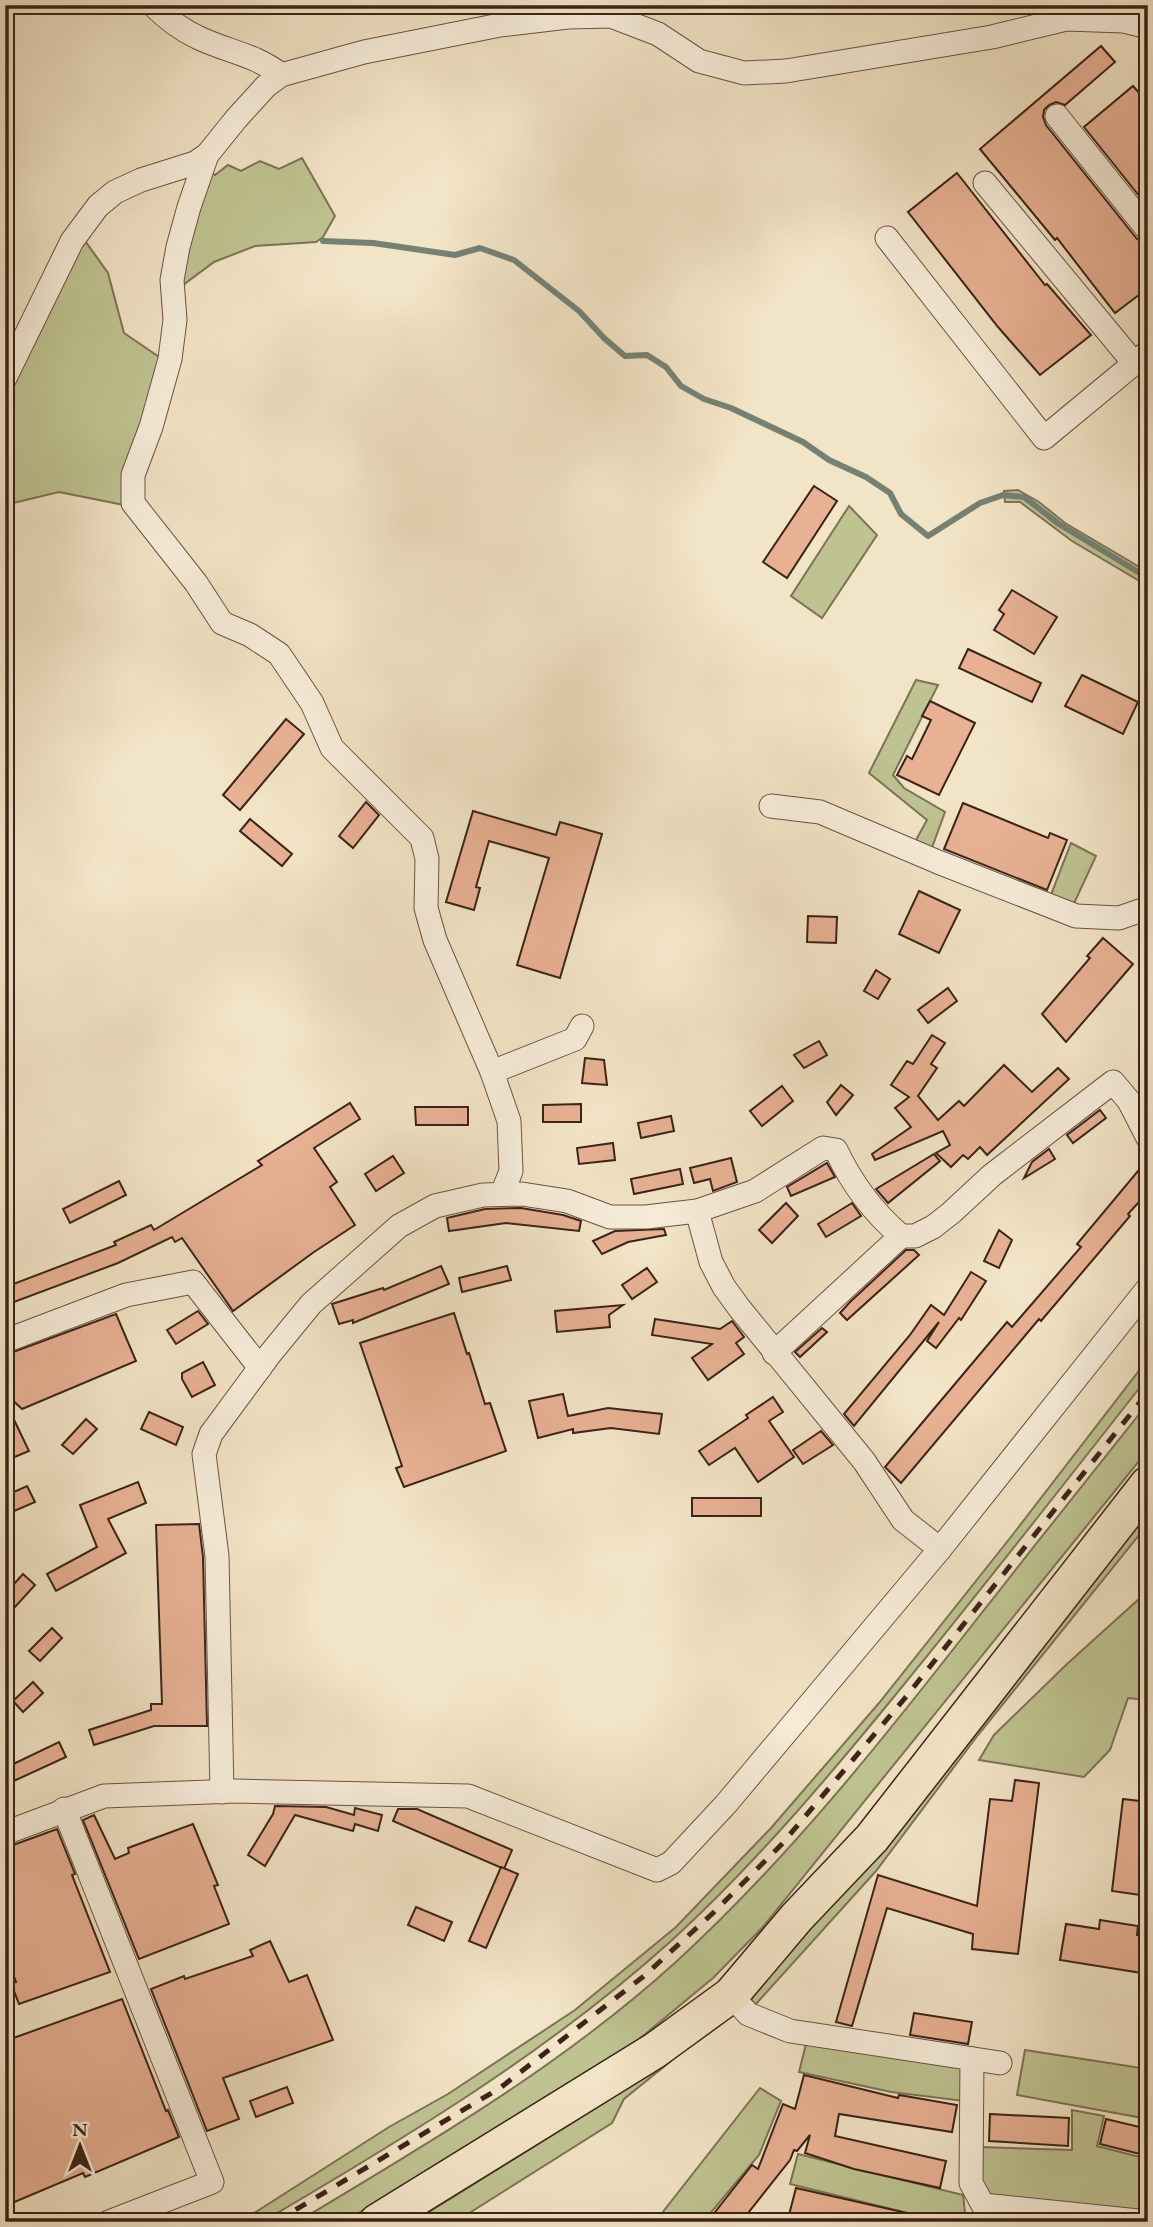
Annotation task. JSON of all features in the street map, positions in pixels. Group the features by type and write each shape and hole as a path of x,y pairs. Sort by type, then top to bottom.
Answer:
{"main road":[{"path":"377,2222 654,2051 732,1995 797,1917 872,1838 1148,1484"}],"street":[{"path":"153,5 168,20 196,37 267,63 281,75"},
{"path":"5,378 72,241 98,206 115,192 141,180 195,163 207,155 266,86 281,75 363,52 500,25 568,17 611,16 658,34 699,61 744,73 786,71 992,37 1066,19 1124,21 1148,27"},
{"path":"1057,116 1148,230"},
{"path":"207,155 178,247 172,280 175,320 170,359 133,475 133,503 196,583 222,623 250,635 279,654 312,703 332,748 422,838 427,859 426,908 435,940 492,1072 509,1121 511,1171 502,1194"},
{"path":"887,238 1044,438 1141,357 985,183"},
{"path":"771,806 820,812 1076,916 1119,918 1148,908"},
{"path":"492,1072 575,1040 582,1026"},
{"path":"222,1791 217,1556 204,1454 211,1434 311,1304 399,1226 435,1206 483,1195 502,1194 522,1194 566,1201 610,1217 646,1217 697,1211 755,1191 822,1148 836,1150 846,1171 885,1223 901,1236 915,1236 933,1227 951,1213 992,1175 1113,1082 1129,1101 1148,1138"},
{"path":"697,1211 711,1262 724,1287 774,1353 864,1461 903,1520 940,1549"},
{"path":"774,1353 901,1236"},
{"path":"5,1341 126,1295 193,1282 260,1367"},
{"path":"5,1833 104,1796 222,1791 468,1796 657,1870 671,1863 726,1804 940,1549 1148,1288"},
{"path":"64,1810 212,2182 109,2222"},
{"path":"732,1995 748,2014 790,2031 1000,2063"},
{"path":"972,2059 971,2183 984,2213 1148,2222"}],"green space":[{"path":"302,158 335,216 323,237 316,242 255,246 214,262 179,288 206,168 215,175 228,165 241,171 260,161 279,169"},
{"path":"83,238 108,273 124,333 165,361 129,506 59,492 5,505 5,391"},
{"path":"1018,490 1039,502 1065,523 1148,572 1148,586 1072,541 1020,502 1005,502 1004,491"},
{"path":"849,506 877,535 822,618 791,596"},
{"path":"916,680 938,685 893,775 904,788 945,812 930,853 916,840 927,820 869,773"},
{"path":"1071,843 1096,856 1071,910 1049,900"},
{"path":"1148,1359 1148,1377 870,1726 760,1853 671,1941 575,2020 422,2126 262,2222 240,2222 389,2127 448,2094 575,2010 676,1927 771,1828 879,1703"},
{"path":"1148,1403 1148,1450 762,1928 713,1978 638,2040 344,2222 297,2222 494,2101 588,2035 677,1961 718,1922 795,1841 868,1756"},
{"path":"1148,1504 1148,1524 978,1735 876,1871 755,2005 748,1993"},
{"path":"1148,1588 1148,1700 1128,1698 1110,1750 1084,1777 979,1760 994,1735"},
{"path":"720,2016 723,2019 624,2099 612,2123 455,2222 413,2222 607,2101"},
{"path":"806,2044 966,2067 964,2101 891,2092 799,2072"},
{"path":"1025,2050 1148,2069 1148,2119 1017,2095"},
{"path":"760,2088 781,2101 759,2155 708,2216 713,2222 655,2222"},
{"path":"1072,2110 1104,2116 1097,2146 1148,2159 1148,2211 992,2200 982,2192 982,2147 1072,2150"},
{"path":"798,2154 963,2195 966,2222 944,2222 790,2184"}],"building":[{"path":"1101,46 1115,62 1065,105 1056,102 1049,105 1044,110 1043,117 1046,125 1137,239 1148,244 1148,288 1115,313 1057,238 1055,240 980,149"},
{"path":"1133,86 1148,103 1148,207 1084,127"},
{"path":"957,173 1045,285 1047,284 1091,335 1040,375 998,327 908,212"},
{"path":"814,486 837,501 787,578 763,562"},
{"path":"1012,590 1057,617 1034,654 994,630 1004,614 999,610"},
{"path":"968,649 1041,683 1032,702 959,668"},
{"path":"1082,675 1138,702 1123,734 1065,706"},
{"path":"930,701 975,723 939,795 897,775 907,756 912,759 931,720 922,716"},
{"path":"286,719 304,734 240,810 223,795"},
{"path":"366,802 379,815 353,848 339,836"},
{"path":"963,803 1048,838 1050,833 1067,840 1047,890 944,849"},
{"path":"473,811 556,835 560,822 602,834 560,978 517,965 549,858 489,841 476,887 480,888 474,910 446,902"},
{"path":"250,819 292,854 282,866 240,831"},
{"path":"919,891 960,910 939,953 899,934"},
{"path":"808,916 837,917 836,943 807,942"},
{"path":"1103,938 1133,964 1066,1042 1042,1014 1090,958 1087,956"},
{"path":"876,970 890,979 878,999 864,991"},
{"path":"948,988 957,1001 928,1023 918,1010"},
{"path":"932,1035 945,1043 931,1064 937,1068 918,1096 938,1120 959,1101 964,1106 1004,1065 1032,1092 1058,1068 1069,1079 987,1155 980,1147 968,1159 963,1155 951,1167 936,1153 950,1145 943,1131 875,1160 872,1154 911,1127 895,1108 909,1097 891,1085 907,1061 913,1064"},
{"path":"819,1041 827,1055 804,1068 794,1055"},
{"path":"585,1058 604,1060 607,1085 582,1083"},
{"path":"841,1085 853,1095 836,1115 827,1102"},
{"path":"782,1086 793,1101 762,1126 750,1111"},
{"path":"350,1103 360,1119 314,1148 337,1182 330,1187 355,1225 233,1311 182,1238 175,1242 172,1237 118,1263 14,1302 8,1286 116,1245 114,1242 151,1225 154,1230 262,1165 258,1161"},
{"path":"581,1104 581,1122 543,1122 543,1105"},
{"path":"415,1107 468,1107 468,1125 416,1125"},
{"path":"1100,1110 1106,1118 1073,1143 1067,1135"},
{"path":"671,1116 674,1131 641,1138 638,1123"},
{"path":"613,1143 615,1160 579,1164 577,1148"},
{"path":"1049,1149 1055,1159 1024,1178 1032,1162"},
{"path":"934,1154 940,1161 888,1203 876,1189"},
{"path":"393,1156 404,1173 376,1191 365,1174"},
{"path":"731,1158 737,1182 713,1191 710,1179 694,1183 690,1168"},
{"path":"1148,1159 1148,1192 1128,1214 1130,1216 901,1483 885,1467 1007,1322 1012,1327 1081,1247 1077,1244"},
{"path":"827,1163 835,1177 791,1196 787,1187"},
{"path":"680,1169 683,1184 634,1194 631,1179"},
{"path":"119,1181 126,1195 70,1223 63,1209"},
{"path":"786,1203 798,1216 772,1243 759,1230"},
{"path":"852,1203 861,1216 826,1237 818,1224"},
{"path":"521,1208 581,1221 579,1231 506,1223 449,1231 447,1218 485,1209"},
{"path":"664,1229 666,1235 628,1242 602,1254 593,1241 615,1231"},
{"path":"999,1230 1012,1240 999,1268 984,1261"},
{"path":"906,1250 914,1250 919,1255 847,1320 840,1313"},
{"path":"441,1266 449,1284 353,1323 353,1320 339,1324 332,1304 383,1288 384,1290"},
{"path":"507,1266 511,1280 462,1292 459,1278"},
{"path":"647,1268 657,1282 632,1299 622,1285"},
{"path":"971,1272 986,1281 961,1320 959,1318 936,1348 927,1341 939,1322 854,1426 844,1414 910,1335 931,1305 944,1315"},
{"path":"623,1305 609,1315 610,1327 557,1332 555,1311"},
{"path":"198,1311 208,1324 176,1344 167,1330"},
{"path":"454,1313 485,1404 490,1403 506,1451 404,1487 396,1468 402,1466 360,1343"},
{"path":"116,1314 136,1361 22,1409 5,1393 5,1355"},
{"path":"655,1319 720,1329 732,1321 744,1337 736,1343 744,1354 708,1380 692,1358 712,1344 652,1335"},
{"path":"822,1328 827,1332 800,1357 795,1352"},
{"path":"203,1362 215,1385 192,1397 182,1379 182,1373"},
{"path":"563,1394 568,1416 608,1408 662,1414 659,1434 611,1428 573,1433 573,1429 538,1438 529,1401"},
{"path":"773,1397 783,1412 769,1421 794,1457 758,1482 735,1448 709,1465 699,1451 748,1418 746,1415"},
{"path":"5,1401 29,1451 5,1461"},
{"path":"149,1412 183,1427 176,1445 141,1429"},
{"path":"86,1419 97,1429 73,1454 62,1445"},
{"path":"821,1431 833,1445 803,1464 793,1450"},
{"path":"138,1482 146,1503 108,1519 126,1553 56,1591 47,1574 97,1547 80,1505"},
{"path":"27,1486 35,1502 5,1515 5,1496"},
{"path":"692,1498 761,1498 761,1516 692,1516"},
{"path":"199,1524 203,1557 207,1726 154,1726 94,1745 89,1730 151,1710 151,1704 162,1704 156,1525"},
{"path":"23,1574 35,1585 5,1618 5,1594"},
{"path":"52,1628 62,1638 40,1661 29,1651"},
{"path":"33,1682 43,1693 23,1712 13,1701"},
{"path":"59,1742 66,1757 5,1785 5,1768"},
{"path":"1015,1780 1039,1783 1018,1954 972,1949 973,1934 887,1908 852,2026 836,2022 878,1875 977,1906 990,1799 1012,1801"},
{"path":"1123,1799 1148,1802 1148,1896 1112,1891"},
{"path":"275,1806 326,1807 354,1815 355,1808 382,1815 378,1831 355,1824 353,1831 295,1815 265,1866 248,1855 273,1814"},
{"path":"398,1809 417,1809 512,1850 504,1869 393,1821"},
{"path":"94,1815 115,1859 129,1853 128,1848 193,1824 218,1885 214,1886 229,1924 139,1959 83,1820"},
{"path":"57,1829 110,1972 19,2004 11,1983 16,1982 5,1953 5,1848"},
{"path":"501,1867 518,1874 486,1948 469,1941"},
{"path":"416,1907 452,1922 444,1941 408,1925"},
{"path":"1100,1920 1138,1926 1137,1935 1148,1937 1148,1974 1060,1960 1066,1924 1099,1929"},
{"path":"270,1941 289,1982 307,1975 333,2040 223,2078 239,2119 207,2131 151,1989 184,1976 185,1979 253,1956 250,1950"},
{"path":"122,1999 179,2137 85,2177 83,2173 5,2206 5,2041"},
{"path":"914,2013 972,2022 968,2044 910,2035"},
{"path":"804,2075 898,2098 899,2095 957,2105 952,2132 839,2114 835,2136 946,2161 940,2188 854,2169 805,2153 810,2135 797,2151 794,2150 790,2160 741,2222 720,2222 712,2216 752,2165 758,2169 783,2104 795,2109"},
{"path":"287,2087 293,2103 256,2117 250,2101"},
{"path":"990,2114 1069,2118 1068,2146 989,2141"},
{"path":"1106,2119 1148,2129 1148,2156 1100,2144"},
{"path":"796,2188 916,2215 916,2222 817,2222 789,2215"}],"waterway":[{"path":"323,241 373,243 455,255 480,248 514,260 579,311 625,356 647,355 666,367 681,386 704,399 731,408 803,442 829,460 866,477 890,493 901,514 928,536 980,503 1003,495 1024,497 1059,524 1148,578"}],"railway":[{"path":"275,2222 500,2088 644,1976 713,1913 781,1845 905,1698 1148,1392"}]}
